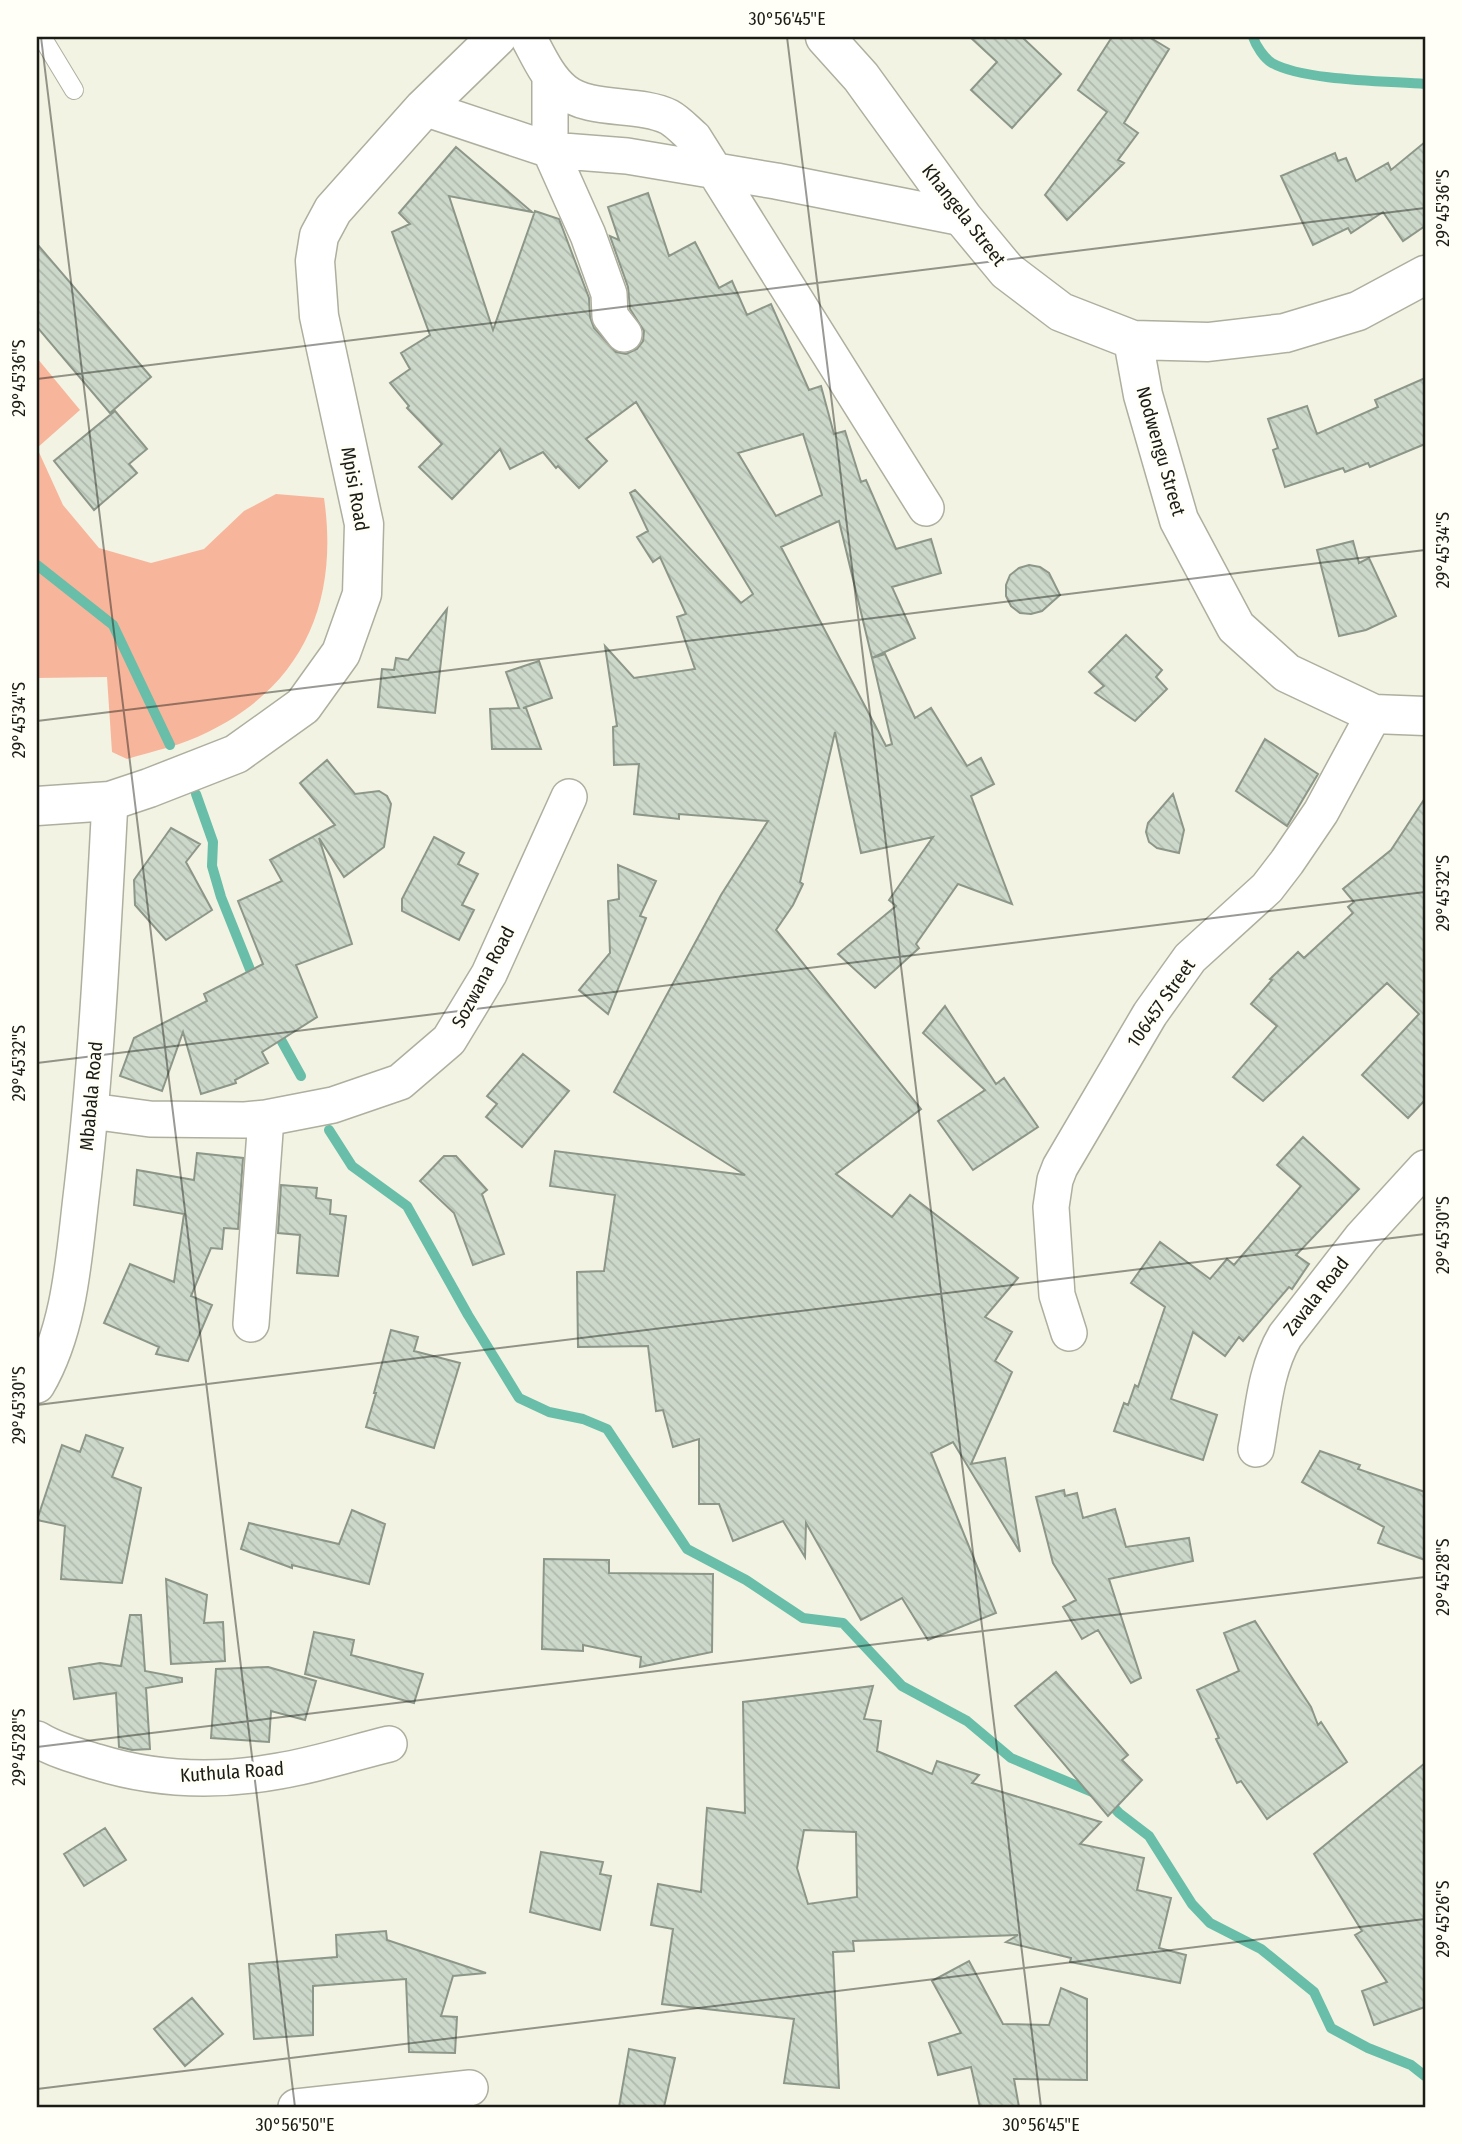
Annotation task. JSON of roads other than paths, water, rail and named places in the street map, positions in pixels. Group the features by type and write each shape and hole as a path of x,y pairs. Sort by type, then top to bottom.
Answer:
{"street":[{"name":"Mpisi Road","path":"37,806 110,801 236,754 303,706 341,653 362,594 364,524 319,316 315,261 319,236 333,210 424,108 497,37"},
{"path":"528,37 550,77 577,99 669,117 694,138 926,508"},
{"name":"Khangela Street","path":"825,37 861,77 963,218 1007,271 1061,312 1133,340 1208,342 1285,332 1358,311 1425,275"},
{"path":"550,77 550,150 588,234 609,294 610,316 624,334"},
{"path":"424,108 550,150 627,156 963,218"},
{"name":"Nodwengu Street","path":"1133,340 1143,396 1179,520 1236,627 1287,673 1374,714 1425,716"},
{"name":"106457 Street","path":"1069,1332 1057,1295 1051,1207 1060,1167 1150,1014 1190,958 1267,888 1287,862 1321,812 1374,714"},
{"name":"Sozwana Road","path":"91,1111 150,1119 266,1118 333,1105 400,1082 449,1040 489,974 569,797"},
{"name":"Mbabala Road","path":"37,1385 55,1344 71,1280 91,1111 110,801"},
{"path":"251,1324 266,1118"},
{"name":"Zavala Road","path":"1256,1449 1269,1374 1285,1336 1362,1237 1425,1168"},
{"name":"Kuthula Road","path":"37,1739 78,1756 113,1766 167,1777 201,1778 278,1772 389,1744"},
{"path":"296,2107 470,2088"}],"lane":[{"path":"42,37 74,90"}],"waterway":[{"path":"1253,37 1266,58 1286,69 1324,77 1425,84"},
{"path":"37,565 113,625 170,745"},
{"path":"196,794 213,842 212,866 221,897 255,982"},
{"path":"275,1029 301,1076"},
{"path":"329,1130 352,1166 407,1206 468,1315 519,1398 549,1412 583,1419 607,1429 687,1549 746,1580 803,1618 843,1623 902,1686 967,1721 1011,1758 1104,1797 1119,1813 1149,1836 1192,1904 1210,1923 1261,1949 1314,1992 1331,2028 1368,2048 1411,2065 1425,2076"}]}
